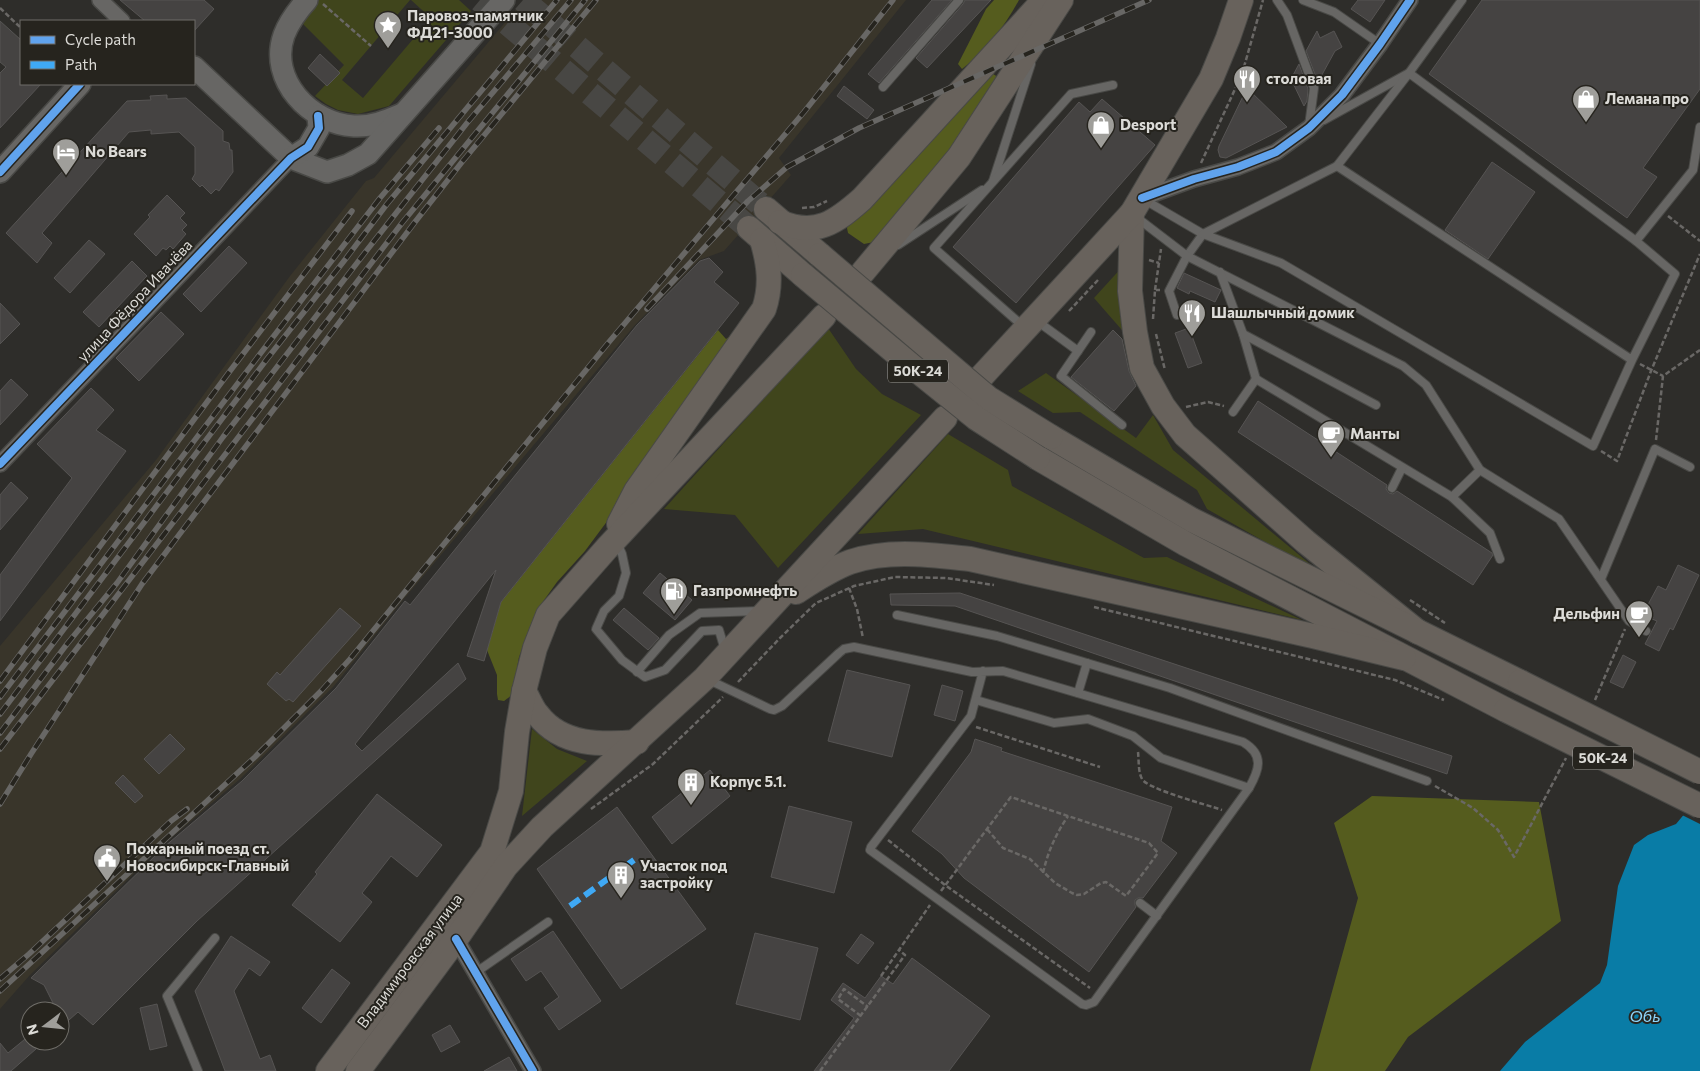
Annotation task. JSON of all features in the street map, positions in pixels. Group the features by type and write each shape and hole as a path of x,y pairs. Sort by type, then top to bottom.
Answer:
{"main road":[{"name":"50К-24","path":"1044,0 862,199 841,218 830,224 808,228 798,227 773,215 988,398 1052,438 1192,520 1700,772"},
{"path":"867,268 959,157 1061,0"},
{"path":"982,376 1137,206 1211,79 1241,0"},
{"path":"1137,206 1130,291 1135,332 1142,368 1163,406 1185,436 1306,542 1418,632"},
{"name":"50К-24","path":"611,543 636,491 764,309 770,286 768,262 756,234 976,418 1038,458 1186,544 1506,710 1700,806"},
{"path":"499,859 511,791 516,732 524,691 535,648 548,615 611,543 824,316"},
{"path":"499,859 542,827 637,742 704,678 945,418"},
{"path":"767,610 826,573 850,562 872,556 922,554 970,559 1404,658"},
{"path":"524,691 538,716 558,733 586,743 613,744 637,742"},
{"name":"Владимировская улица","path":"358,1071 456,939 499,859"},
{"name":"Владимировская улица","path":"328,1071 499,859"}],"street":[{"path":"100,0 121,20"},
{"path":"307,0 296,13 284,36 281,56 286,82 293,94 318,116 339,124 369,126 407,112"},
{"path":"195,68 290,158 327,172 348,165 368,154 504,0"},
{"path":"1137,206 1194,179 1276,152 1309,128 1342,95 1410,0"},
{"path":"0,172 79,85"},
{"path":"290,158 308,147 319,128 318,116"},
{"name":"улица Фёдора Ивачёва","path":"0,464 290,158"},
{"path":"456,939 533,1071"}],"lane":[{"path":"883,87 959,0"},
{"path":"1277,0 1287,15 1314,88 1309,128"},
{"path":"1303,0 1334,12 1380,44"},
{"path":"1177,315 1169,291 1187,256 1203,234 1337,166 1409,73 1462,0"},
{"path":"867,268 992,184 1041,30"},
{"path":"1137,206 1203,234 1281,263 1594,446 1632,360 1675,274 1636,241 1409,73"},
{"path":"1309,128 1409,73"},
{"path":"1078,351 1030,324 934,248 1071,94 1113,85"},
{"path":"1636,241 1693,170 1700,127"},
{"path":"1337,166 1632,360"},
{"path":"1137,206 1163,237 1187,256 1403,366 1426,386 1480,470 1559,519 1629,621 1646,631"},
{"path":"1220,272 1243,334 1256,379 1452,497 1490,533 1500,559"},
{"path":"1091,332 1060,376 1122,425"},
{"path":"1243,334 1376,405"},
{"path":"1233,412 1256,379"},
{"path":"1601,579 1655,449 1690,467"},
{"path":"1392,488 1402,468"},
{"path":"1452,497 1480,470"},
{"path":"611,543 622,554 626,574 619,596 604,611 596,629 622,660 645,677 665,670 702,631 719,630 727,654"},
{"path":"637,672 669,635 700,613 767,610"},
{"path":"897,615 997,636 1170,688 1427,781"},
{"path":"704,678 774,710 782,706 844,649 854,647 972,672 983,671 1003,671 1249,745 1259,765 1258,772 1249,788 1094,1002 1086,1005 1082,1004 872,852 871,847 972,714 983,671"},
{"path":"1078,693 1087,663"},
{"path":"976,700 1054,723 1086,718 1132,735 1161,758 1249,788"},
{"path":"1140,903 1157,916"},
{"path":"475,973 548,922"},
{"path":"198,1071 167,996 215,938"}],"path":[{"path":"318,0 371,46"},
{"path":"1194,179 1242,74 1263,0"},
{"path":"0,8 20,27"},
{"path":"1661,210 1700,241"},
{"path":"1153,325 1155,290 1163,237"},
{"path":"1594,446 1617,461 1651,371 1700,254"},
{"path":"1155,290 1169,291"},
{"path":"1156,334 1166,371"},
{"path":"1655,449 1663,376 1700,350"},
{"path":"1632,360 1663,376"},
{"path":"1190,415 1184,407 1208,402 1226,406"},
{"path":"589,810 654,764 816,603 849,588 895,576 946,578 994,585"},
{"path":"849,588 857,608 866,649"},
{"path":"1408,599 1449,625"},
{"path":"1088,606 1395,680 1444,700"},
{"path":"1594,701 1629,621"},
{"path":"966,723 1100,767"},
{"path":"1137,739 1140,776 1143,782 1158,789 1231,813"},
{"path":"1427,781 1473,808 1498,830 1514,857 1566,758"},
{"path":"881,976 945,885 987,829 1011,798 1149,842 1158,850 1158,855 1126,896 1106,882 1084,894 1077,895 1055,883 1030,859 1004,848 987,829"},
{"path":"1043,873 1056,833 1068,816"},
{"path":"887,840 945,885 1090,989 1095,981"},
{"path":"820,1071 905,955 899,950"},
{"path":"861,1016 838,999 844,990 868,1007"}],"shaded area":[{"path":"524,0 906,0 779,158 791,175 724,251 699,260 635,325 403,600 334,686 240,779 163,845 30,975 0,1009 0,646 156,460 290,276 366,181 374,178"}],"green space":[{"path":"319,0 410,0 342,80 363,98 431,18 411,0 459,0 471,11 389,106 358,114 338,110 315,96 344,65 303,24"},
{"path":"994,0 1019,0 994,38 962,69 958,64 986,9"},
{"path":"993,74 998,77 952,148 874,242 864,244 848,233 849,223"},
{"path":"1124,265 1128,337 1094,298"},
{"path":"828,328 856,369 882,394 921,415 778,568 735,515 664,509"},
{"path":"718,330 726,339 733,334 611,516 585,551 557,582 537,610 519,657 512,695 504,701 498,700 497,675 487,650 501,602"},
{"path":"1046,373 1136,438 1153,415 1173,450 1322,574 1207,509 1197,490 1080,412 1053,413 1018,391"},
{"path":"948,434 1008,470 1012,486 1144,558 1167,557 1302,620 923,529 858,534"},
{"path":"532,729 557,749 587,761 522,816"},
{"path":"1372,796 1539,802 1561,921 1408,1037 1385,1071 1310,1071 1358,898 1334,823"}],"water":[{"name":"Обь","path":"1700,793 1700,1071 1500,1071 1525,1042 1600,983 1607,965 1618,886 1634,845 1648,835 1676,824"}],"pier":[{"path":"1700,790 1700,824 1680,814"}],"building":[{"path":"120,0 204,0 214,9 195,30 195,20 144,20"},
{"path":"932,0 952,0 879,83 868,74"},
{"path":"965,0 991,0 927,68 916,58"},
{"path":"1358,0 1385,0 1370,22 1351,9"},
{"name":"Лемана про","path":"1482,0 1700,0 1700,89 1643,168 1657,177 1627,218 1429,74"},
{"path":"0,21 20,39 20,85 40,85 0,128 0,73 6,67 0,62"},
{"path":"1317,31 1320,38 1334,31 1342,47 1335,51 1318,82 1306,51"},
{"path":"320,54 340,73 327,86 308,68"},
{"path":"1299,64 1308,89 1307,101 1304,106 1291,79"},
{"path":"844,86 874,110 867,119 837,96"},
{"path":"1247,88 1287,127 1226,158 1220,157 1219,146"},
{"path":"167,95 167,99 186,98 223,131 223,141 229,143 230,150 232,150 233,172 219,191 216,189 211,194 192,179 195,174 195,147 179,132 151,134 151,130 129,132 42,233 52,243 37,263 6,233 127,101 151,100 150,96"},
{"path":"1102,99 1155,145 1016,303 953,247 1079,102 1090,112"},
{"path":"1492,162 1535,192 1488,259 1445,230"},
{"path":"167,195 185,213 180,218 187,225 182,230 186,234 173,249 170,246 166,250 163,248 156,256 134,234 150,217 148,215"},
{"path":"89,240 105,254 70,293 54,278"},
{"path":"229,246 247,263 201,312 183,294"},
{"path":"709,258 723,272 714,282 739,303 501,602 484,661 467,656 496,570 355,744 362,751 458,663 466,679 197,921 93,1025 78,1012 70,1019 70,1001 52,1001 44,985 31,978 164,847 242,781 336,688 405,601 410,605 637,325 700,261"},
{"path":"132,261 147,276 99,327 83,312"},
{"path":"1184,273 1221,290 1215,302 1190,291 1189,294 1177,288"},
{"path":"0,303 20,324 0,344"},
{"path":"161,312 184,334 139,381 116,358"},
{"path":"1189,328 1202,363 1188,368 1175,333"},
{"path":"1113,330 1122,339 1129,371 1136,386 1114,411 1071,377"},
{"path":"11,379 28,395 0,425 0,391"},
{"path":"91,388 114,410 96,430 126,451 0,621 0,575 72,478 37,444"},
{"path":"1258,401 1387,485 1386,489 1389,493 1393,494 1397,491 1492,553 1493,555 1473,585 1238,432"},
{"path":"11,482 28,498 0,530 0,495"},
{"path":"1678,565 1699,575 1673,630 1670,628 1659,651 1645,644 1657,621 1644,612 1658,586 1666,590"},
{"path":"660,573 692,600 675,620 643,593"},
{"path":"960,593 1452,756 1447,774 955,606 891,605 890,594"},
{"path":"340,608 361,626 293,702 289,699 286,701 267,684 277,672 280,675"},
{"path":"624,608 659,638 648,650 613,620"},
{"path":"1623,655 1636,662 1623,688 1610,682"},
{"path":"847,670 910,685 892,757 828,741"},
{"path":"942,685 963,691 955,721 934,715"},
{"path":"170,734 185,749 159,774 144,759"},
{"path":"975,739 1002,748 1001,751 1172,807 1161,841 1177,853 1143,898 1135,900 1136,907 1089,972 964,878 942,854 912,831 971,752"},
{"name":"Корпус 5.1.","path":"710,770 730,796 672,844 652,817"},
{"path":"123,775 143,796 135,803 115,783"},
{"path":"377,794 442,845 417,877 391,856 362,893 372,902 340,942 292,905 317,874 315,872"},
{"path":"789,806 852,822 834,893 771,877"},
{"name":"Участок под застройку","path":"617,807 706,929 621,989 537,869"},
{"path":"553,931 601,1001 559,1030 544,1008 559,997 541,971 526,981 511,959"},
{"path":"755,933 818,948 800,1020 736,1004"},
{"path":"861,934 874,943 858,964 846,955"},
{"path":"231,936 270,962 260,976 249,968 234,991 260,1059 270,1055 276,1071 225,1071 195,991"},
{"path":"912,958 990,1016 949,1071 814,1071 854,1018 831,1000 843,983 865,998 881,976 893,984"},
{"path":"332,969 350,983 321,1023 302,1008"},
{"path":"157,1004 167,1046 150,1050 140,1008"},
{"path":"450,1025 460,1042 441,1052 432,1035"},
{"path":"0,1043 8,1053 20,1043 20,1051 34,1051 11,1071 0,1071"},
{"path":"509,1057 517,1071 484,1071"}],"tunnel":[{"path":"480,0 749,228"},
{"path":"523,0 766,209"}],"railway":[{"path":"0,714 267,359 387,204 557,0"},
{"path":"0,733 67,644 117,583 223,437 367,250 467,123 571,0"},
{"path":"0,749 402,223 585,0"},
{"path":"0,804 142,584 415,222 596,0"},
{"path":"0,991 255,757 350,659 609,342 804,112 893,0"},
{"path":"647,309 748,201 787,167 859,128 1149,0"},
{"path":"0,697 380,198 439,128"},
{"path":"0,681 230,371 352,211"},
{"path":"0,979 171,821 187,809"}],"marked path":[{"path":"570,906 634,860"}],"cycle path":[{"path":"1142,198 1194,179 1238,167 1276,152 1309,128 1342,95 1410,0"},
{"path":"0,172 79,85"},
{"path":"0,464 291,158 308,147 319,128 318,116"},
{"path":"456,939 533,1071"}],"place":[{"name":"Паровоз-памятник ФД21-3000","path":"388,49"},
{"name":"столовая","path":"1247,103"},
{"name":"Лемана про","path":"1586,123"},
{"name":"Desport","path":"1101,149"},
{"name":"No Bears","path":"66,176"},
{"name":"Шашлычный домик","path":"1192,337"},
{"name":"Манты","path":"1331,458"},
{"name":"Газпромнефть","path":"674,615"},
{"name":"Дельфин","path":"1639,638"},
{"name":"Корпус 5.1.","path":"691,806"},
{"name":"Пожарный поезд ст. Новосибирск-Главный","path":"107,882"},
{"name":"Участок под застройку","path":"621,899"}]}
